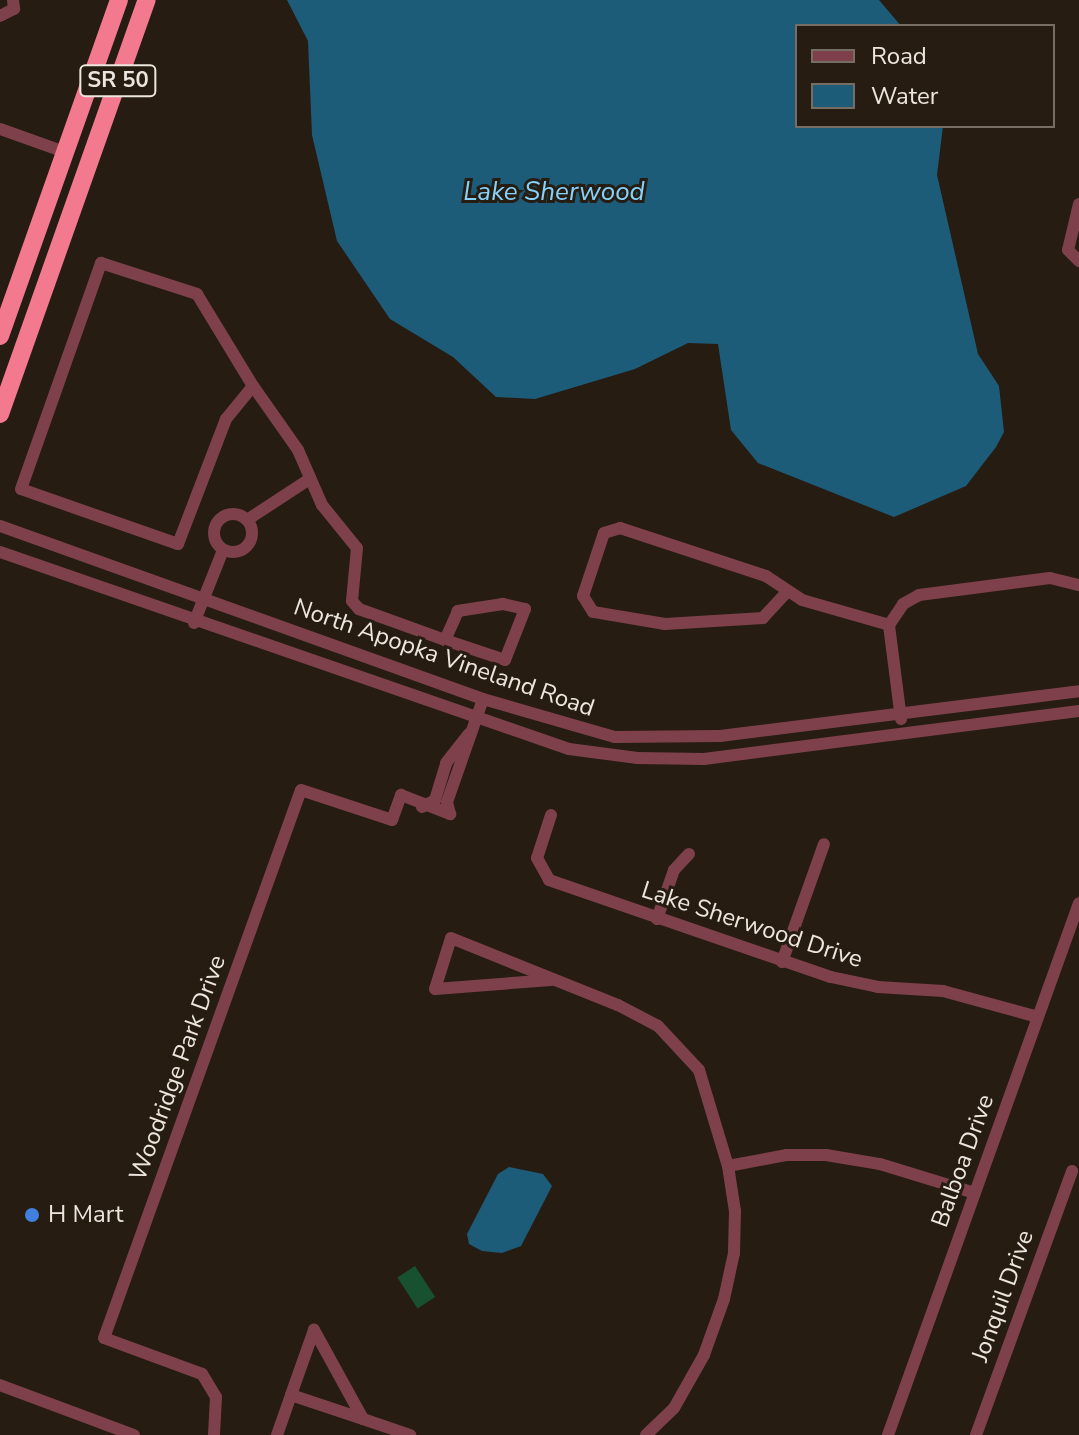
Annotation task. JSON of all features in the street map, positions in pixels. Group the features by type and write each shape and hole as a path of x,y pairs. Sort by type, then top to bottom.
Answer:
{"highway":[{"name":"SR 50","path":"0,336 119,0"},
{"name":"SR 50","path":"0,414 147,0"},
{"path":"65,152 69,220"}],"street":[{"path":"0,16 14,9 13,0"},
{"path":"0,129 65,152"},
{"path":"1079,204 1068,250 1079,261"},
{"path":"253,386 226,419 178,544 21,489 101,263 197,294 253,386 298,450 308,480 357,548 352,601 359,609 445,640 505,660 525,609 503,604 458,611 445,640"},
{"path":"241,517 252,533 248,545 236,552 223,550 215,541 214,527 222,517 241,517 308,480"},
{"name":"North Apopka Vineland Road","path":"0,526 483,699 615,737 720,736 1079,691"},
{"path":"786,593 763,618 665,624 593,612 583,596 604,533 620,528 685,554 755,572 786,593 889,625"},
{"path":"194,623 223,550"},
{"name":"North Apopka Vineland Road","path":"0,552 194,623 569,749 637,758 704,759 1079,711"},
{"path":"904,734 889,625 903,604 919,595 1050,578 1079,585"},
{"name":"Woodridge Park Drive","path":"214,1435 216,1397 202,1374 104,1338 301,790 392,820 400,799 450,814 447,802 483,699"},
{"name":"Woodridge Park Drive","path":"428,807 446,763 469,734"},
{"name":"Lake Sherwood Drive","path":"551,815 537,858 549,880 782,962 878,987 954,993 1038,1017"},
{"path":"782,962 824,844"},
{"path":"657,919 674,870 689,854"},
{"name":"Balboa Drive","path":"893,1433 1079,903"},
{"path":"551,980 435,989 451,938 551,980 658,1026 686,1052 699,1070 716,1115 728,1166 734,1235 724,1299 704,1355 674,1408 646,1435"},
{"path":"728,1166 787,1155 826,1155 881,1164 975,1193"},
{"name":"Jonquil Drive","path":"976,1435 1072,1171"},
{"path":"277,1435 314,1330 363,1419"},
{"path":"0,1385 134,1435"},
{"path":"291,1395 410,1435"}],"green space":[{"path":"415,1266 435,1297 418,1308 397,1277"}],"water":[{"name":"Lake Sherwood","path":"287,0 879,0 899,24 795,24 795,128 943,128 937,175 978,354 999,386 1004,432 996,447 966,486 894,517 758,463 731,430 718,344 688,343 635,369 535,399 496,397 453,357 390,319 337,241 312,135 308,41"},
{"path":"509,1167 543,1174 552,1186 521,1246 502,1253 482,1251 469,1244 467,1234 498,1174"}],"place":[{"name":"H Mart","path":"32,1215"}]}
